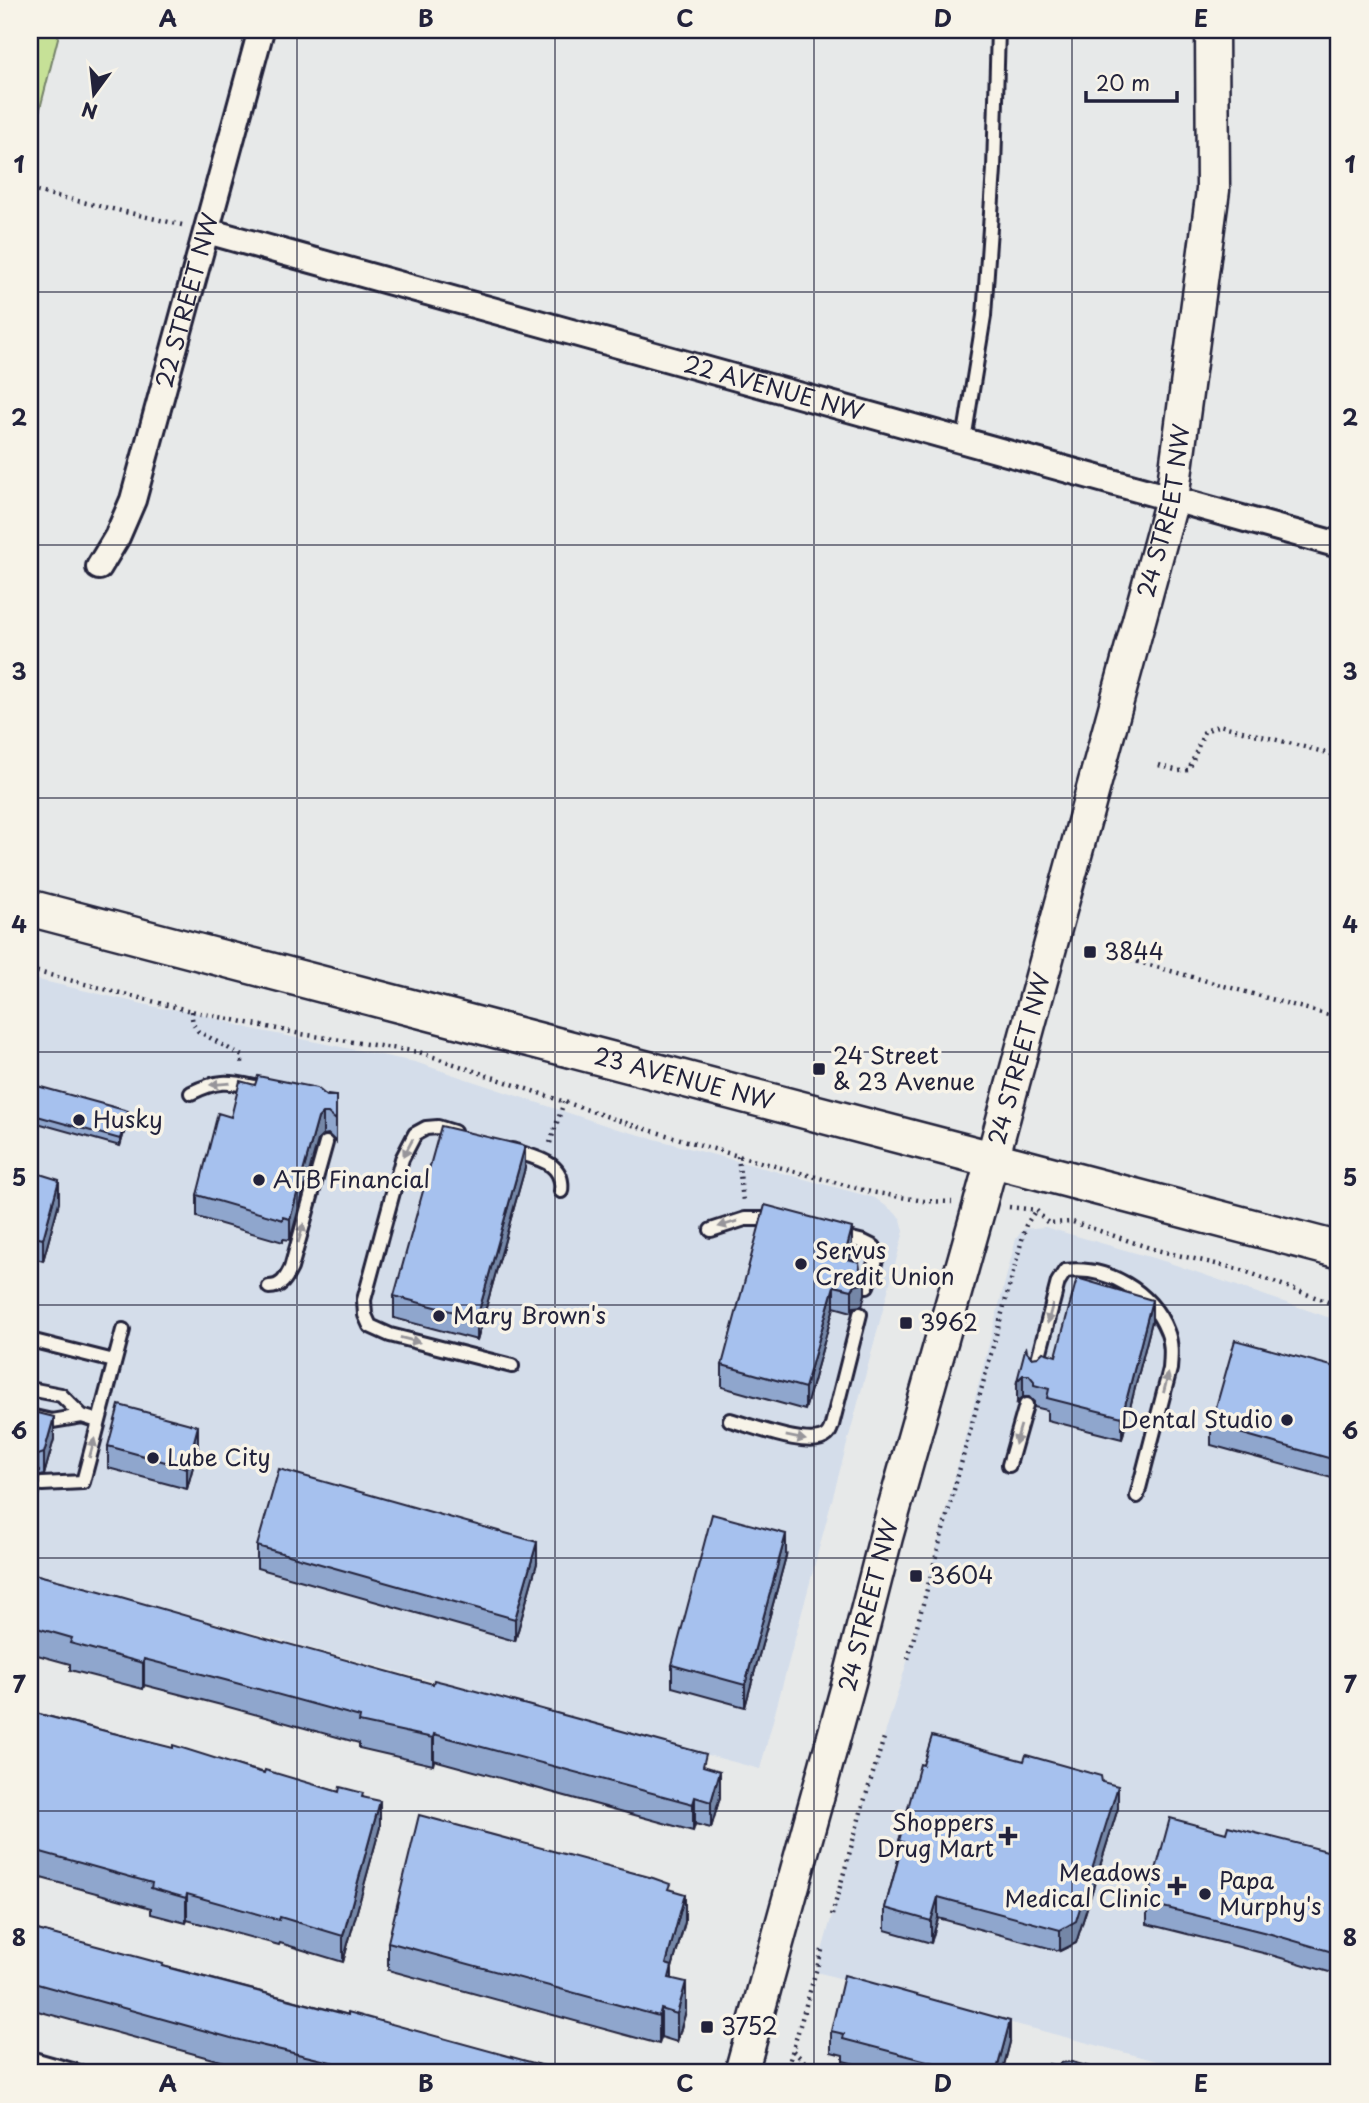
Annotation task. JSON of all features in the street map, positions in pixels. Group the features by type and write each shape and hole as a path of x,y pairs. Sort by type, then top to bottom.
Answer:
{"main road":[{"name":"23 AVENUE NW","path":"30,908 1339,1250"}],"street":[{"name":"22 STREET NW","path":"99,567 117,537 132,500 261,30"},
{"name":"24 STREET NW","path":"741,2073 1172,499 1213,190 1212,30"},
{"name":"22 AVENUE NW","path":"207,231 1339,545"}],"lane":[{"path":"964,440 984,316 994,169 998,30"},
{"path":"191,1093 208,1084 224,1082 267,1090"},
{"path":"464,1135 438,1127 426,1128 415,1135 402,1159 364,1300 365,1315 370,1326 390,1335 512,1366"},
{"path":"269,1287 279,1285 285,1280 291,1268 326,1143"},
{"path":"503,1148 553,1164 560,1173 561,1191"},
{"path":"710,1230 745,1219 775,1218 787,1222"},
{"path":"826,1232 874,1247 876,1260 867,1286"},
{"path":"1035,1371 1058,1282 1065,1271 1086,1271 1128,1283 1146,1297 1167,1331 1171,1349 1170,1369 1137,1496"},
{"path":"730,1420 792,1438 816,1440 827,1435 832,1425 860,1314"},
{"path":"42,1484 83,1482 123,1330"},
{"path":"30,1340 114,1361"},
{"path":"36,1390 61,1395 82,1416"},
{"path":"1009,1465 1026,1405"},
{"path":"30,1416 52,1421 82,1416 99,1421"},
{"path":"30,2058 83,2073"}],"path":[{"path":"30,190 207,231"},
{"path":"1159,765 1178,771 1189,770 1204,732 1219,725 1339,757"},
{"path":"1110,954 1339,1018"},
{"path":"30,970 191,1011 301,1034 419,1052 629,1124 738,1156 870,1192 930,1200"},
{"path":"191,1011 193,1024 198,1031 242,1056 239,1084"},
{"path":"545,1161 564,1102"},
{"path":"738,1156 745,1219"},
{"path":"908,1658 1026,1225 1035,1210 1048,1223 1073,1222 1156,1250 1242,1270 1339,1307"},
{"path":"832,1916 884,1738"},
{"path":"786,2073 823,1947"},
{"path":"793,2051 814,2073"}],"shaded area":[{"path":"30,978 160,1008 191,1011 252,1029 415,1062 614,1128 875,1198 901,1219 904,1231 760,1769 30,1573"},
{"path":"1045,1227 1167,1262 1339,1321 1339,2073 1203,2073 816,1972 908,1659 1016,1239 1023,1229"}],"green space":[{"path":"30,30 60,30 30,148"}],"building":[{"name":"ATB Financial","path":"258,1076 317,1088 327,1096 336,1096 336,1120 328,1113 323,1113 318,1118 290,1219 283,1217 283,1220 197,1195 218,1113 231,1117 240,1081 255,1085"},
{"name":"Husky","path":"30,1084 128,1111 120,1139 30,1114"},
{"path":"441,1126 525,1146 477,1318 394,1296"},
{"path":"30,1171 59,1180 43,1239 30,1236"},
{"path":"765,1205 852,1228 844,1258 859,1262 860,1269 865,1273 862,1284 854,1286 852,1290 834,1286 805,1388 722,1365"},
{"path":"1077,1278 1152,1300 1122,1417 1047,1398 1049,1389 1034,1385 1029,1375 1023,1375 1017,1381 1026,1346 1032,1358 1043,1352 1056,1356"},
{"path":"1235,1340 1339,1368 1339,1461 1211,1425"},
{"path":"119,1405 198,1426 187,1468 108,1446"},
{"path":"30,1411 54,1417 44,1453 34,1459 34,1466 39,1470 30,1506"},
{"path":"279,1469 537,1542 515,1619 257,1546"},
{"path":"712,1514 786,1534 745,1685 672,1665"},
{"path":"30,1573 433,1684 434,1680 454,1685 706,1754 703,1766 720,1771 711,1802 695,1797 693,1804 434,1734 433,1738 359,1722 360,1717 225,1680 144,1659 143,1663 70,1643 72,1638 30,1626"},
{"path":"30,1707 31,1712 173,1748 173,1745 249,1769 264,1773 265,1770 339,1792 340,1787 363,1793 362,1797 380,1801 343,1936 187,1894 186,1898 151,1888 152,1883 30,1849"},
{"name":"Shoppers Drug Mart","path":"932,1736 1024,1761 1026,1755 1101,1776 1102,1782 1118,1786 1076,1921 1060,1930 938,1897 931,1921 885,1908 903,1842 899,1841 920,1764 923,1765"},
{"path":"419,1815 653,1878 670,1884 668,1889 685,1894 666,1964 672,1966 669,1978 686,1982 677,2014 661,2009 659,2016 388,1942"},
{"path":"1170,1818 1226,1833 1228,1826 1339,1854 1339,1954 1147,1903"},
{"path":"30,1928 163,1964 162,1966 348,2015 348,2012 570,2073 376,2073 231,2038 30,1982"},
{"path":"844,1975 1010,2021 996,2073 973,2073 843,2039 844,2034 831,2031"},
{"path":"1072,2062 1111,2073 1046,2073 1049,2064 1059,2067 1060,2063"}],"place":[{"name":"3844","path":"1090,952"},
{"name":"24 Street & 23 Avenue","path":"819,1069"},
{"name":"Husky","path":"79,1120"},
{"name":"ATB Financial","path":"259,1180"},
{"name":"Servus Credit Union","path":"801,1264"},
{"name":"Mary Brown's","path":"439,1316"},
{"name":"3962","path":"906,1323"},
{"name":"Dental Studio","path":"1287,1420"},
{"name":"Lube City","path":"153,1458"},
{"name":"3604","path":"916,1576"},
{"name":"Shoppers Drug Mart","path":"1008,1836"},
{"name":"Meadows Medical Clinic","path":"1177,1886"},
{"name":"Papa Murphy's","path":"1205,1894"},
{"name":"3752","path":"707,2027"}]}
